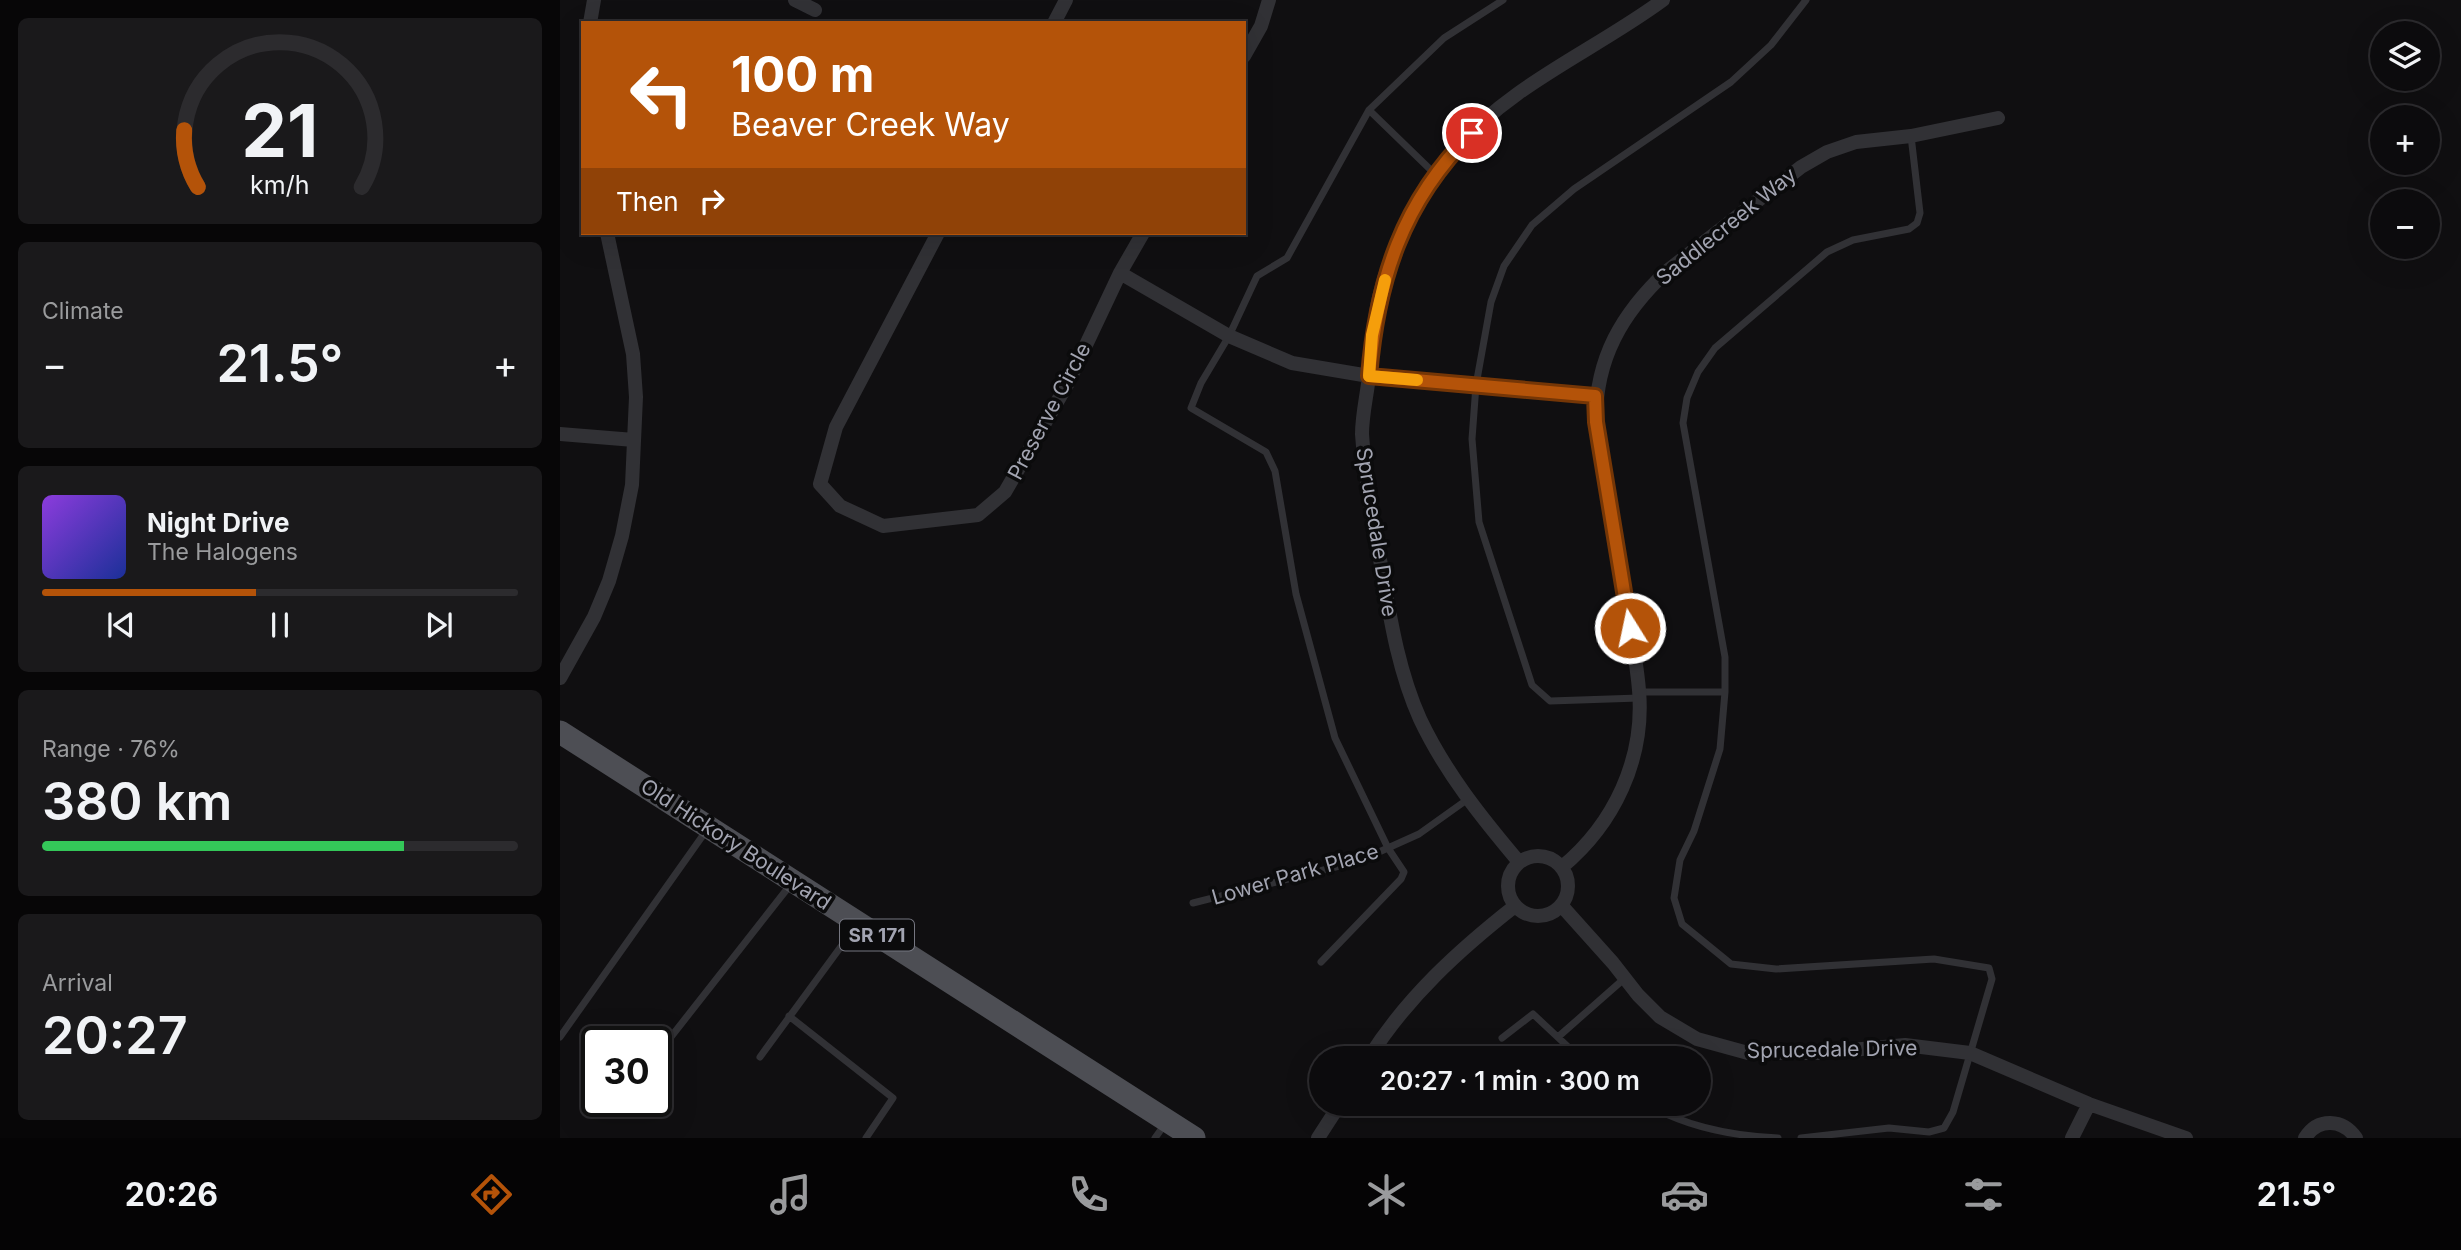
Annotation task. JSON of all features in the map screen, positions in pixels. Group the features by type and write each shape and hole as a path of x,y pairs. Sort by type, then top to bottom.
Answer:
{"main road":[{"name":"Old Hickory Boulevard","path":"560,732 858,923 1161,1129 1194,1138"}],"street":[{"path":"590,21 594,0"},
{"path":"796,0 814,10"},
{"path":"1055,21 1066,0"},
{"path":"1246,53 1261,26 1269,0"},
{"name":"Sprucedale Drive","path":"1519,862 1468,799 1435,748 1419,716 1404,675 1391,622 1365,474 1362,430 1372,335 1379,297 1393,254 1409,217 1436,175 1476,129 1517,95 1663,0"},
{"name":"Saddlecreek Way","path":"1562,867 1599,829 1617,801 1632,763 1639,727 1639,695 1596,422 1595,396 1606,357 1622,322 1667,271 1801,167 1827,152 1856,142 1911,136 1998,118"},
{"path":"560,678 594,617 609,581 622,536 632,485 636,397 633,354 607,235"},
{"name":"Preserve Circle","path":"937,235 836,427 820,484 840,506 883,526 978,516 1005,492 1068,383 1120,273 1142,235"},
{"path":"1120,273 1229,336 1293,363 1369,376 1595,396"},
{"path":"560,434 634,440"},
{"path":"1539,856 1549,858 1562,867 1568,883 1561,905 1541,916 1524,913 1515,905 1509,895 1508,883 1511,871 1519,862 1539,856"},
{"path":"1378,1046 1412,999 1435,974 1515,905"},
{"name":"Sprucedale Drive","path":"1561,905 1660,1017 1697,1039 1748,1053 1819,1053 1905,1045 1970,1052 2090,1104 2186,1138"},
{"path":"2072,1138 2090,1104"},
{"path":"1318,1138 1332,1116"},
{"path":"2305,1138 2316,1126 2335,1122 2344,1125 2356,1138"}],"lane":[{"path":"1321,962 1404,872 1388,848 1335,738 1296,594 1275,471 1266,452 1191,408 1201,383 1229,336 1257,276 1287,258 1369,110 1444,38 1503,0"},
{"path":"1725,692 1550,701 1532,685 1479,522 1472,439 1476,386 1491,302 1504,266 1532,225 1574,189 1731,82 1770,45 1807,0"},
{"path":"1369,110 1436,175"},
{"path":"1801,1138 1889,1128 1928,1132 1944,1128 1953,1112 1992,979 1989,968 1934,959 1776,969 1731,964 1682,924 1674,898 1679,860 1694,831 1720,749 1725,692 1725,657 1683,423 1686,398 1698,372 1715,348 1827,253 1853,240 1909,229 1917,223 1920,213 1911,136"},
{"name":"Lower Park Place","path":"1193,903 1359,861 1419,834 1468,799"},
{"path":"560,1037 709,827"},
{"path":"672,1036 793,881"},
{"path":"760,1058 858,923"},
{"path":"1558,1037 1625,978"},
{"path":"1502,1038 1533,1014 1567,1046"},
{"path":"789,1016 893,1098 866,1138"},
{"path":"1670,1116 1746,1137 1778,1138"}],"slow traffic":[{"path":"1385,280 1372,335 1369,376 1417,380"}],"route":[{"path":"1472,133 1436,175 1409,217 1393,254 1379,297 1372,335 1369,376 1595,396 1596,422 1630,628"}]}
